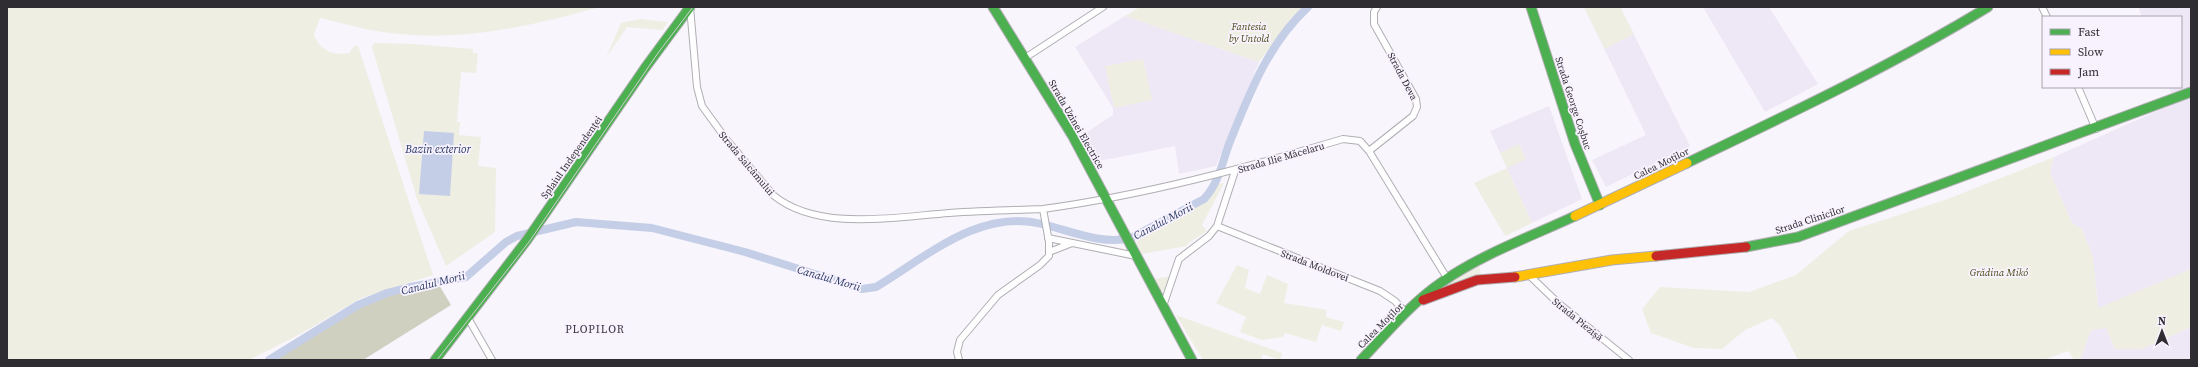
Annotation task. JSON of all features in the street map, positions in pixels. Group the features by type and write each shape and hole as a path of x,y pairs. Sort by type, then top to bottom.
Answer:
{"main road":[{"name":"Splaiul Independenței","path":"435,360 527,240 649,62 690,7"},
{"name":"Strada Uzinei Electrice","path":"993,7 1072,135 1192,360"},
{"name":"Strada George Coșbuc","path":"1531,7 1575,144 1600,205"},
{"name":"Calea Moților","path":"1361,360 1406,313 1447,278 1476,260 1600,205 1863,78 1929,43 1988,7"},
{"name":"Strada Clinicilor","path":"1420,301 1472,282 1530,276 1612,260 1752,246 1783,241 2096,129 2191,92"}],"street":[{"name":"Strada Salcâmului","path":"690,7 697,87 702,106 726,139 767,189 780,201 808,214 849,219 1043,210"},
{"path":"1025,58 1103,7"},
{"name":"Strada Deva","path":"1368,151 1413,116 1417,107 1416,99 1374,24 1374,12 1377,7"},
{"path":"2042,7 2046,16"},
{"path":"2078,88 2096,129"},
{"name":"Strada Ilie Măcelaru","path":"1043,210 1107,199 1208,177 1343,139 1360,141 1368,151 1447,278"},
{"path":"1161,303 1179,259 1209,236 1217,226 1232,171"},
{"path":"959,360 957,347 960,340 998,295 1045,261 1049,252 1043,210"},
{"name":"Strada Moldovei","path":"1217,226 1380,291 1395,301 1406,313"},
{"path":"1048,238 1136,256"},
{"path":"1049,252 1072,243"},
{"name":"Strada Piezișă","path":"1530,276 1557,302 1629,360"},
{"path":"468,318 492,360"}],"shaded area":[{"path":"1584,7 1620,7 1690,146 1606,187 1592,160 1646,135"},
{"path":"1703,7 1769,7 1818,84 1765,112"},
{"path":"2138,7 2191,7 2191,269 2098,309 2093,257 2082,229 2072,223 2050,173 2054,157 2175,103 2169,88 2182,88 2182,16 2142,16"},
{"path":"1125,16 1259,62 1216,166 1179,174 1175,146 1099,161 1084,134 1113,115 1113,108 1075,47"},
{"path":"1549,106 1582,199 1532,223 1490,131"},
{"path":"439,285 451,305 363,360 271,360 359,307 387,296"},
{"path":"2106,327 2115,349 2142,349 2191,327 2191,360 2080,360 2091,330"}],"green space":[{"path":"7,7 600,7 551,20 501,30 426,36 379,32 320,18 314,35 324,49 332,53 343,54 349,53 354,46 358,46 433,275 361,298 302,333 249,360 7,360"},
{"name":"Fantesia by Untold","path":"1140,7 1303,7 1289,21 1259,62 1125,16"},
{"path":"1584,7 1620,7 1634,34 1605,49"},
{"path":"640,19 668,22 662,30 627,27 606,58 621,23"},
{"path":"374,43 414,44 473,49 473,53 478,53 476,73 461,72 457,122 460,122 459,135 481,137 478,166 496,168 495,232 446,266 417,199 372,47"},
{"path":"1143,59 1152,100 1114,108 1105,66"},
{"path":"1519,144 1526,159 1507,168 1500,153"},
{"name":"Grădina Mikó","path":"2054,157 2050,173 2072,223 2082,229 2093,257 2098,308 2191,269 2191,327 2142,349 2115,349 2106,328 2091,330 2080,360 2074,360 2068,351 2043,360 1798,360 1781,327 1772,318 1745,330 1722,349 1694,348 1651,333 1642,309 1660,287 1749,292 1796,275 1849,231 1945,200"},
{"path":"1507,168 1532,223 1505,236 1474,183"},
{"path":"1224,183 1202,225 1207,231 1187,244 1187,246 1142,254 1136,242 1138,241 1137,238 1182,216 1204,200 1216,184"},
{"path":"1237,265 1249,270 1245,288 1260,294 1267,275 1288,284 1284,303 1327,310 1326,317 1344,322 1341,331 1322,325 1316,342 1285,333 1283,337 1262,340 1240,332 1246,317 1216,303"},
{"path":"1479,265 1481,275 1443,287"},
{"path":"1171,276 1165,291 1160,291 1155,279"},
{"path":"1176,315 1282,353 1280,360 1263,354 1261,360 1203,360"}],"water":[{"name":"Bazin exterior","path":"424,131 454,133 450,196 419,194"}],"waterway":[{"name":"Canalul Morii","path":"269,360 358,305 387,293 410,287 466,277 506,242 517,236 576,222 652,228 745,252 862,289 876,287 954,238 975,229 997,223 1019,221 1042,224 1086,236 1109,240 1131,238 1204,199 1209,193 1217,180 1236,125 1261,71 1282,37 1294,21 1308,7"}],"tram line":[{"path":"437,360 529,242 658,53 693,7"}],"traffic: fast":[{"path":"435,360 527,240 645,68 690,7"},
{"path":"993,7 1072,135 1192,360"},
{"path":"1531,7 1575,144 1600,205"},
{"path":"1687,163 1801,108 1877,69 1988,7"},
{"path":"1746,247 1798,237 2191,92"},
{"path":"1361,360 1409,309 1442,282 1490,254 1575,216"}],"traffic: slow":[{"path":"1575,216 1687,163"},
{"path":"1515,277 1612,260 1656,256"}],"traffic: jam":[{"path":"1656,256 1746,247"},
{"path":"1423,300 1477,280 1515,277"}],"district":[{"name":"PLOPILOR","path":"595,329"}]}
